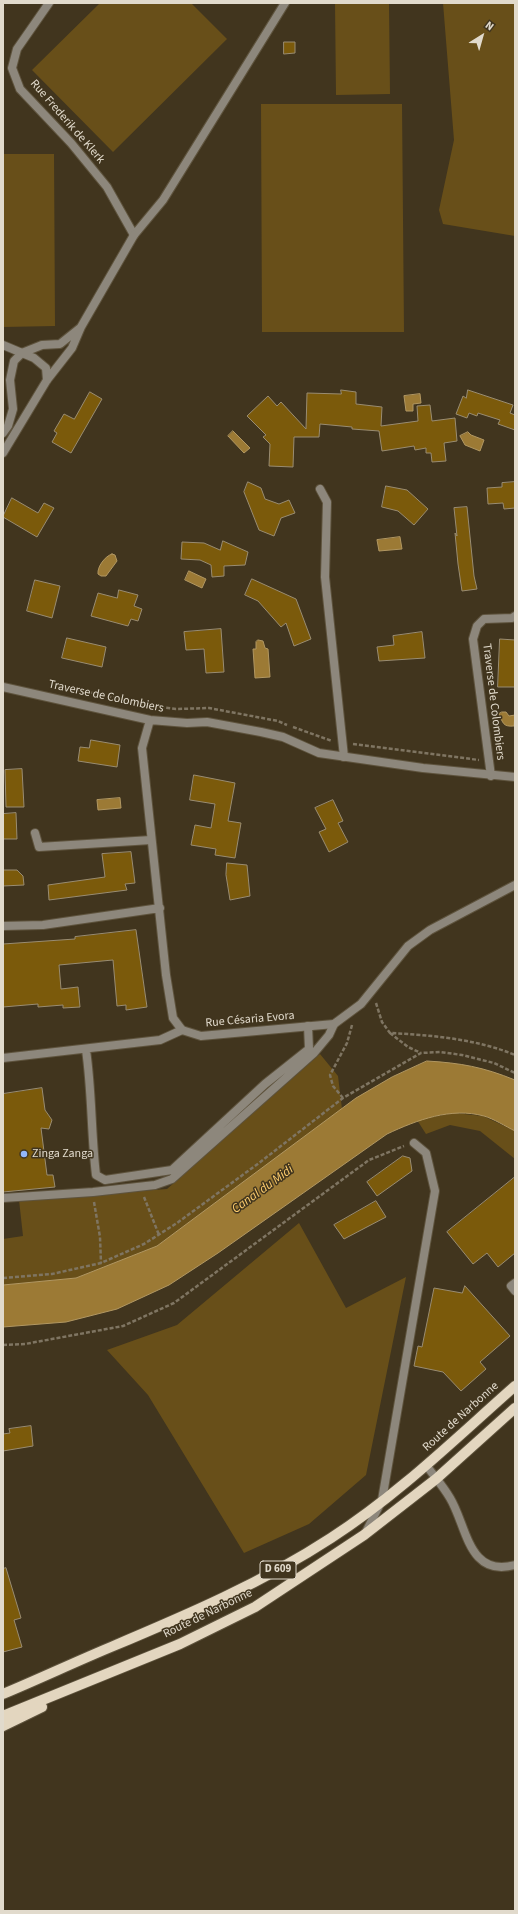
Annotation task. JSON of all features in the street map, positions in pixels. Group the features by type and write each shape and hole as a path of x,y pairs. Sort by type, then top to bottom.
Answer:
{"main road":[{"name":"Route de Narbonne","path":"3,1694 215,1603 293,1562 332,1538 382,1500 426,1465 515,1386"},
{"name":"Route de Narbonne","path":"3,1716 180,1644 255,1606 364,1535 436,1479 515,1408"},
{"path":"3,1726 109,1673"}],"street":[{"name":"Rue Frederik de Klerk","path":"49,3 17,49 12,68 20,89 71,143 107,187 134,235"},
{"path":"3,453 48,380 72,348 81,326 134,235 162,200 286,3"},
{"path":"3,434 8,426 13,409 10,380 14,361 22,353 42,345 60,344 81,326"},
{"path":"3,345 34,358 46,368 48,380"},
{"path":"320,489 327,502 325,577 344,757"},
{"name":"Traverse de Colombiers","path":"491,776 473,639 477,626 484,619 512,618 515,616"},
{"name":"Traverse de Colombiers","path":"3,687 150,720 187,723 207,722 283,737 319,753 491,776 515,777"},
{"path":"3,1058 86,1050 160,1040 182,1030 173,1018 166,975 160,908 151,840 142,748 150,720"},
{"path":"35,833 39,847 151,840"},
{"path":"3,1198 93,1192 155,1185 172,1179 314,1053 329,1034 334,1024 361,1004 408,946 430,930 515,885"},
{"path":"3,926 43,925 160,908"},
{"name":"Rue Césaria Evora","path":"182,1030 201,1036 334,1024"},
{"path":"86,1050 89,1069 92,1144 96,1175 105,1180 172,1170 265,1084 309,1049 308,1026"},
{"path":"364,1535 382,1500 435,1192 426,1153 414,1143"},
{"path":"515,1283 511,1286 515,1291"},
{"path":"426,1465 450,1499 472,1549 481,1560 494,1567 515,1565"}],"path":[{"path":"371,1006 375,1002 382,1022 390,1033 408,1047 421,1053"},
{"path":"343,1098 333,1086 330,1075 347,1043 352,1030 352,1023"},
{"path":"390,1033 465,1040 501,1049 515,1055"},
{"path":"3,1278 52,1274 101,1263 144,1244 160,1235 260,1163 343,1098 421,1053 440,1052 462,1055 494,1063 515,1073"},
{"path":"3,1345 25,1344 122,1326 174,1303 369,1160 414,1143"},
{"path":"141,1186 144,1198 160,1235"},
{"path":"93,1192 100,1236 101,1263"}],"shaded area":[{"path":"100,3 191,3 227,39 113,152 32,70"},
{"path":"335,3 389,3 390,94 336,95"},
{"path":"443,3 515,3 515,236 443,224 439,210 454,140"},
{"path":"261,104 402,104 404,332 262,332"},
{"path":"3,154 54,154 55,326 3,327"},
{"path":"320,1054 338,1076 342,1109 157,1246 76,1278 3,1285 3,1239 23,1236 19,1200 167,1189"},
{"path":"454,1113 483,1116 515,1131 515,1159 480,1131 450,1125 426,1134 417,1120"},
{"path":"299,1223 346,1308 406,1277 366,1475 309,1524 244,1553 148,1395 107,1350 177,1325"}],"water":[{"path":"420,394 421,403 413,404 413,411 406,411 404,396"},
{"path":"233,431 250,448 244,453 228,436"},
{"path":"468,432 471,435 484,440 480,451 465,445 460,436"},
{"path":"400,537 402,549 379,551 377,540"},
{"path":"112,554 115,555 117,561 106,576 101,576 98,574 100,565 104,559"},
{"path":"189,571 206,579 202,588 185,580"},
{"path":"258,640 263,641 265,648 268,649 270,677 255,678 253,649 256,649 256,642"},
{"path":"506,712 509,716 515,715 514,726 504,724 499,714"},
{"path":"120,798 121,808 98,810 97,800"},
{"name":"Canal du Midi","path":"427,1061 472,1066 515,1080 515,1131 488,1117 459,1113 434,1116 410,1124 387,1134 218,1253 169,1285 117,1309 66,1322 3,1327 3,1285 76,1278 157,1246 356,1098 392,1077"}],"building":[{"path":"284,42 295,42 295,53 284,54"},
{"path":"341,390 356,392 356,404 382,407 381,426 418,421 417,406 430,405 432,421 455,418 457,441 444,443 446,461 432,462 431,453 426,453 426,448 415,450 414,446 382,451 379,431 320,424 319,437 294,437 293,467 269,466 270,444 263,437 266,435 247,416 268,396 277,406 281,402 306,429 307,393 341,394"},
{"path":"468,390 513,405 510,413 515,415 515,430 498,424 500,420 478,413 477,416 469,413 467,418 456,414 463,396 466,398"},
{"path":"90,392 102,399 71,453 52,442 57,433 54,431 64,414 74,419"},
{"path":"248,482 261,488 265,499 279,504 289,500 295,513 281,518 274,536 259,530 244,492"},
{"path":"515,482 515,508 504,509 503,503 488,504 487,488 502,487 502,483"},
{"path":"386,486 407,490 428,509 414,525 398,511 382,507"},
{"path":"12,498 38,513 44,503 54,508 37,537 3,517"},
{"path":"467,507 474,576 477,589 462,591 455,533 457,536 454,508"},
{"path":"223,541 248,552 245,565 224,566 224,576 212,577 211,565 200,560 181,559 182,542 204,543 220,550"},
{"path":"252,579 296,599 311,639 294,646 286,623 281,627 258,601 245,595"},
{"path":"35,580 60,586 52,618 27,611"},
{"path":"119,590 138,595 134,606 142,609 138,621 131,619 128,626 91,616 98,593 117,598"},
{"path":"221,629 224,672 206,673 204,649 186,650 184,632"},
{"path":"422,632 425,658 379,661 377,647 394,645 393,636"},
{"path":"67,638 106,647 102,667 62,658"},
{"path":"500,639 515,640 515,687 498,687"},
{"path":"91,740 120,745 117,767 78,761 80,747 89,748"},
{"path":"22,769 24,807 6,807 5,770"},
{"path":"194,775 235,783 228,821 241,823 235,858 215,855 216,849 191,845 195,825 211,828 215,804 190,800"},
{"path":"333,800 343,821 338,823 348,842 329,852 319,832 326,829 315,808"},
{"path":"16,813 17,839 3,839 3,814"},
{"path":"131,852 135,883 125,884 127,890 49,900 48,885 105,877 102,854"},
{"path":"227,863 247,865 250,896 230,900 226,875"},
{"path":"3,870 17,870 23,876 24,885 3,886"},
{"path":"136,930 147,1007 126,1010 126,1005 117,1006 113,960 59,965 61,989 78,987 80,1007 63,1008 63,1005 38,1007 38,1004 3,1007 3,944 75,939 75,937"},
{"name":"Zinga Zanga","path":"42,1088 45,1110 52,1120 49,1129 41,1128 47,1175 53,1175 55,1187 3,1192 3,1094"},
{"path":"403,1156 410,1158 412,1171 377,1196 367,1182"},
{"path":"515,1177 515,1253 498,1267 487,1253 473,1264 447,1232"},
{"path":"376,1201 386,1217 344,1239 334,1225"},
{"path":"465,1286 510,1336 480,1362 486,1369 461,1391 443,1372 414,1366 418,1346 422,1347 434,1288 462,1293"},
{"path":"31,1426 33,1446 3,1451 3,1434 10,1433 9,1429"},
{"path":"6,1568 21,1618 14,1620 22,1647 3,1652 3,1569"}],"place":[{"name":"Zinga Zanga","path":"24,1154"}]}
